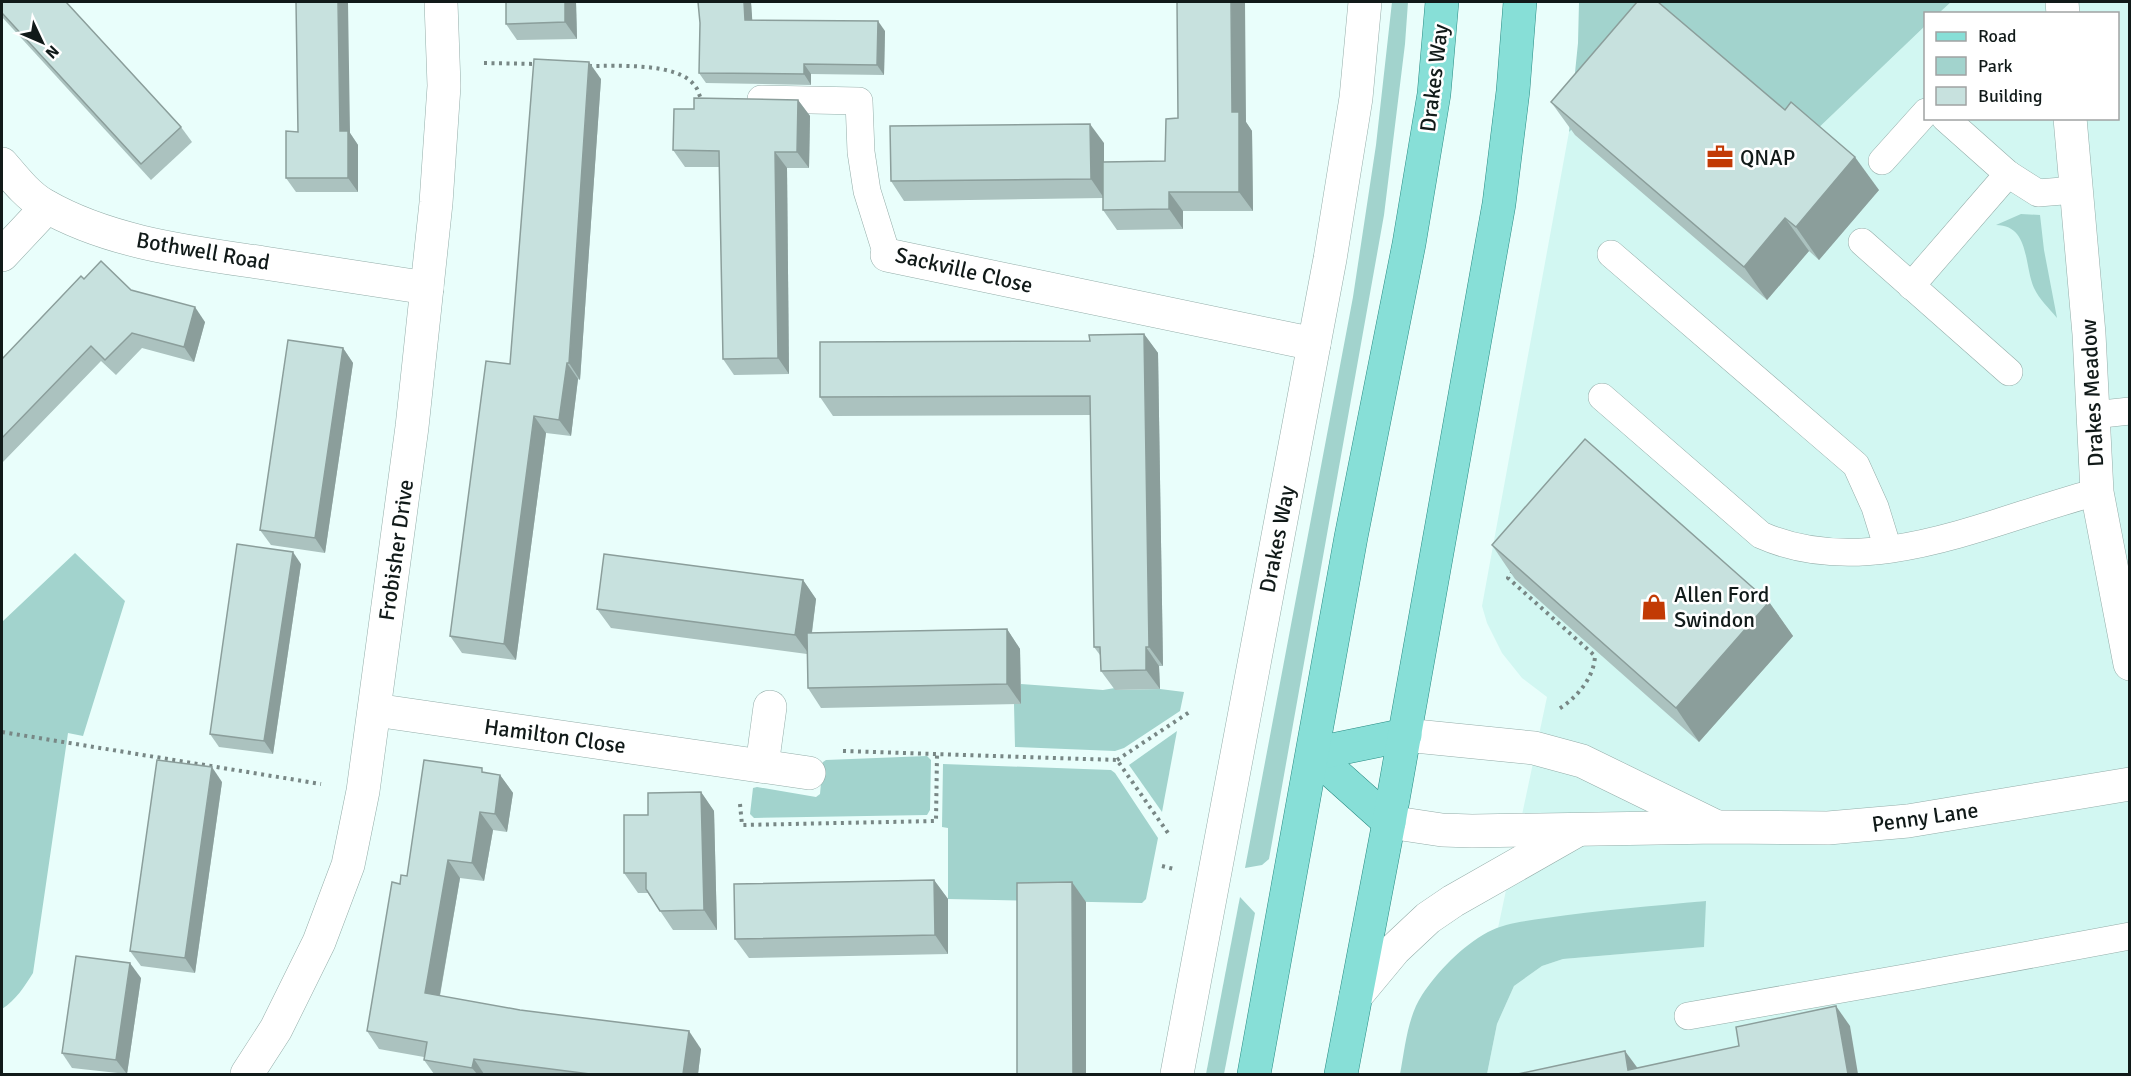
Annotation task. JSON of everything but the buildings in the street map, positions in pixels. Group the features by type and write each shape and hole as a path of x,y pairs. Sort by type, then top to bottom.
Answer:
{"main road":[{"name":"Drakes Way","path":"1254,1074 1352,537 1409,244 1434,94 1442,2"},
{"path":"1341,1074 1405,735 1499,204 1513,91 1520,2"},
{"path":"1313,754 1405,735"},
{"path":"1313,754 1389,822"}],"street":[{"name":"Frobisher Drive","path":"260,1070 330,913 348,865 363,791 412,427 442,146 444,62 441,2"},
{"name":"Drakes Way","path":"1177,1074 1347,161 1356,98 1365,2"},
{"name":"Drakes Meadow","path":"2070,120 2089,333 2097,492 2130,664"},
{"name":"Bothwell Road","path":"2,164 32,197 47,207 115,235 208,254 427,288"},
{"path":"2,255 47,207"},
{"name":"Sackville Close","path":"887,255 1314,344"},
{"path":"749,764 770,707"},
{"name":"Hamilton Close","path":"375,710 809,773"},
{"name":"Penny Lane","path":"1405,735 1534,748 1582,761 1718,827"},
{"name":"Penny Lane","path":"1389,822 1448,830 1828,828 1908,821 2130,784"},
{"name":"Penny Lane","path":"1356,996 1395,949 1428,918 1453,901 1578,831"}],"lane":[{"name":"Sackville Close","path":"701,99 859,101 861,152 867,191 887,255"},
{"path":"1882,161 1924,114"},
{"path":"1947,120 2008,174 2038,193 2075,190"},
{"path":"1911,286 2008,174"},
{"path":"1862,242 2009,372"},
{"path":"1611,254 1856,465 1875,507 1888,549"},
{"path":"1602,397 1761,535 1778,543 1839,553 1888,549 1946,538 2097,492"},
{"path":"2093,415 2130,411"},
{"path":"1688,1016 1898,980 2130,936"}],"path":[{"path":"444,62 548,65"},
{"path":"583,66 652,67 668,70 694,84 701,99"},
{"path":"1515,570 1508,578 1596,654 1594,666 1582,688 1559,710 1549,711"},
{"path":"809,773 815,750 1117,760 1191,711"},
{"path":"2,732 363,791"},
{"path":"749,764 742,825 936,821 937,754"},
{"path":"1117,760 1168,833"}],"shaded area":[{"path":"1951,2 2129,2 2129,1074 1487,1074 1497,1024 1514,986 1542,966 1563,959 1703,947 1705,901 1498,928 1547,697 1522,678 1502,653 1487,623 1482,606 1569,132 1589,113 1810,136 1924,27 1924,120 2119,120 2119,12 1940,12"}],"green space":[{"path":"1392,2 1408,2 1384,215 1269,859 1262,865 1245,868 1353,297 1376,145"},
{"path":"1579,2 1951,2 1940,12 1924,12 1924,27 1810,136 1589,113 1569,132 1578,43"},
{"path":"2021,214 2040,215 2057,318 2034,288 2020,239 2007,227 1996,225"},
{"path":"75,553 125,601 83,736 68,733 33,973 16,997 2,1009 2,622"},
{"path":"1021,684 1103,690 1160,689 1184,692 1180,711 1124,748 1115,751 1015,747 1014,704"},
{"path":"1177,731 1162,812 1129,765"},
{"path":"927,756 931,760 930,810 927,815 754,818 750,814 753,788 816,797 820,794 823,762 826,760"},
{"path":"943,764 1111,770 1158,838 1146,899 1142,903 948,899 948,828 942,827"},
{"path":"1240,897 1255,913 1224,1074 1206,1074"},
{"path":"1706,901 1704,947 1563,959 1542,966 1514,986 1497,1024 1487,1074 1400,1074 1410,1024 1422,995 1451,960 1469,944 1488,932 1523,921 1606,910"}],"place":[{"name":"QNAP","path":"1720,157"},
{"name":"Allen Ford Swindon","path":"1654,607"}]}
